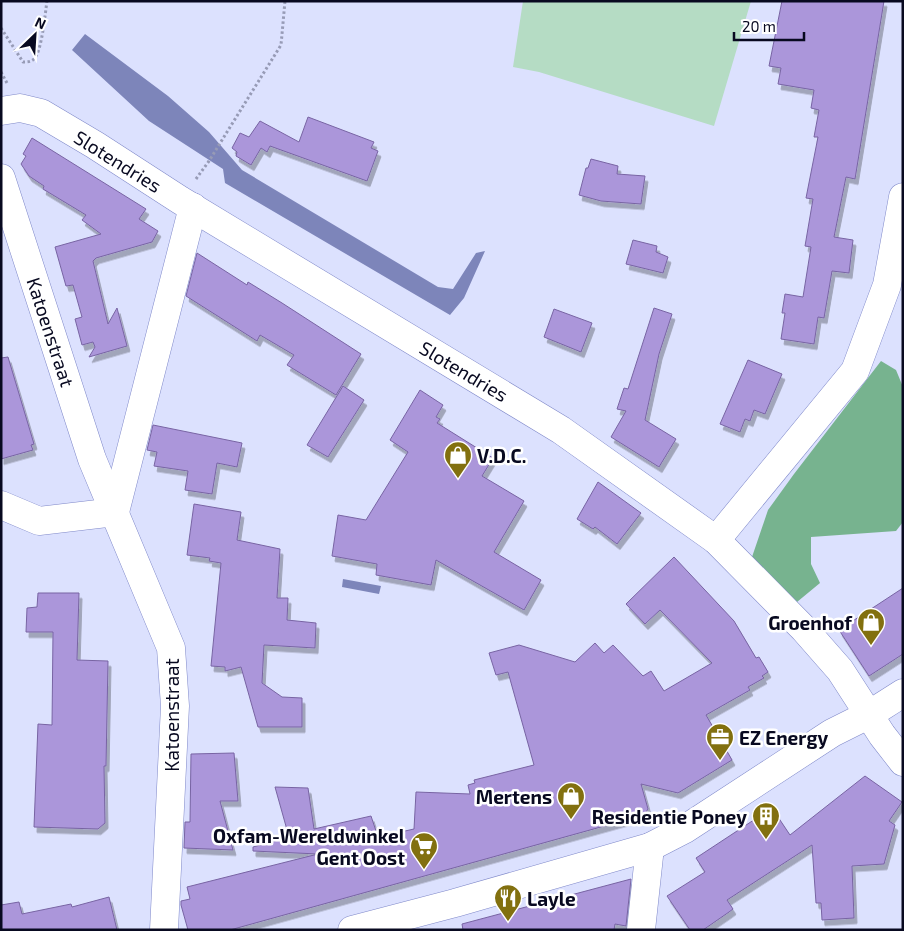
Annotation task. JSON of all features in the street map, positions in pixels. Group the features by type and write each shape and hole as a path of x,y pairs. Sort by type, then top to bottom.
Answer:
{"street":[{"name":"Slotendries","path":"1,111 20,108 41,113 561,430 716,540 834,663 903,762"},
{"name":"Katoenstraat","path":"1,178 92,459 171,648 174,667 175,706 164,930"},
{"path":"716,540 855,371 887,285 903,197"},
{"path":"1,506 39,521 115,512 193,207"},
{"path":"352,930 456,903 650,847 685,829 832,732 870,714 903,692"},
{"path":"641,930 650,847"}],"path":[{"path":"1,28 23,62 31,61 36,58 39,50 47,1"},
{"path":"209,162 281,44 285,1"}],"green space":[{"path":"523,1 751,1 714,126 539,72 513,67"},
{"path":"881,361 896,370 903,387 903,522 896,531 811,537 811,564 820,583 797,602 752,557 768,510"}],"water":[{"path":"85,34 168,96 209,132 242,170 438,287 453,289 476,253 485,251 464,298 450,315 225,183 223,169 149,121 72,50"},
{"path":"343,579 381,586 379,594 342,587"}],"building":[{"path":"782,1 884,1 855,179 846,177 834,237 853,240 849,273 832,271 824,318 818,317 814,344 781,339 785,313 782,313 785,294 803,297 811,247 805,246 813,199 806,198 818,137 814,137 819,110 811,108 814,90 778,84 781,68 769,66"},
{"path":"308,117 374,142 371,148 378,151 367,181 270,146 267,152 261,148 251,165 236,156 237,152 232,148 240,133 249,137 260,121 299,142"},
{"path":"32,138 146,209 139,219 158,231 152,242 96,258 93,261 108,324 117,308 127,346 89,357 95,347 93,342 82,345 75,319 82,317 73,285 66,286 55,247 101,234 82,220 86,215 43,189 44,186 29,176 21,164 26,156 23,154"},
{"path":"591,159 618,166 617,174 645,176 641,204 601,201 579,195 586,168 588,168"},
{"path":"633,240 657,246 656,252 668,257 663,273 626,264"},
{"path":"197,253 247,285 248,282 361,354 336,395 287,365 294,355 260,335 257,341 186,296"},
{"path":"654,308 672,314 659,354 645,420 676,439 659,467 611,437 626,411 617,409 624,388 628,389"},
{"path":"554,309 592,323 581,352 544,337"},
{"path":"8,357 34,444 31,445 33,450 1,459 1,358"},
{"path":"748,360 782,374 765,414 754,410 750,421 745,419 740,432 720,424"},
{"path":"343,386 364,400 328,457 307,445"},
{"path":"420,390 443,405 436,417 440,419 437,423 493,458 482,476 524,501 494,552 541,580 524,610 436,560 431,585 376,575 377,564 332,556 338,515 366,520 408,452 390,440"},
{"path":"153,425 242,443 237,467 217,463 212,494 185,490 188,471 154,466 157,452 147,450"},
{"path":"598,482 641,513 617,544 595,527 593,529 577,519"},
{"path":"194,504 241,512 237,540 280,549 277,598 288,598 287,620 316,623 315,648 264,645 262,683 282,697 302,698 302,727 258,727 241,667 225,671 225,667 211,666 221,563 209,561 210,558 187,555"},
{"path":"674,557 734,621 756,658 759,657 768,672 762,676 764,678 748,687 750,690 706,715 732,760 678,793 641,784 648,809 644,815 230,930 188,930 181,905 181,901 190,899 187,887 318,854 253,851 253,847 289,837 275,787 308,788 314,829 371,816 378,837 414,829 416,792 470,794 468,785 475,783 474,780 534,765 508,672 496,675 489,653 519,645 575,662 595,643 604,653 613,645 643,676 651,671 664,691 712,663 660,610 645,624 626,604"},
{"path":"903,588 903,654 869,676 839,630"},
{"path":"38,593 79,593 77,660 108,661 106,766 104,766 105,823 98,829 34,827 38,724 52,725 53,632 26,632 27,608 37,607"},
{"path":"234,753 238,801 220,801 233,850 184,848 185,822 190,822 191,754"},
{"path":"865,776 902,802 889,821 895,825 884,864 852,866 854,918 822,920 821,903 816,903 812,845 727,900 733,909 729,912 703,930 690,930 667,896 705,872 696,858 772,808 790,835"},
{"path":"631,879 626,926 615,924 614,930 463,930 462,924"},
{"path":"109,897 117,930 1,930 1,905 19,902 22,914 71,904 72,907"}],"place":[{"name":"V.D.C.","path":"458,479"},
{"name":"Groenhof","path":"871,646"},
{"name":"EZ Energy","path":"720,761"},
{"name":"Mertens","path":"571,820"},
{"name":"Residentie Poney","path":"766,840"},
{"name":"Oxfam-Wereldwinkel Gent Oost","path":"424,870"},
{"name":"Layle","path":"508,922"}]}
